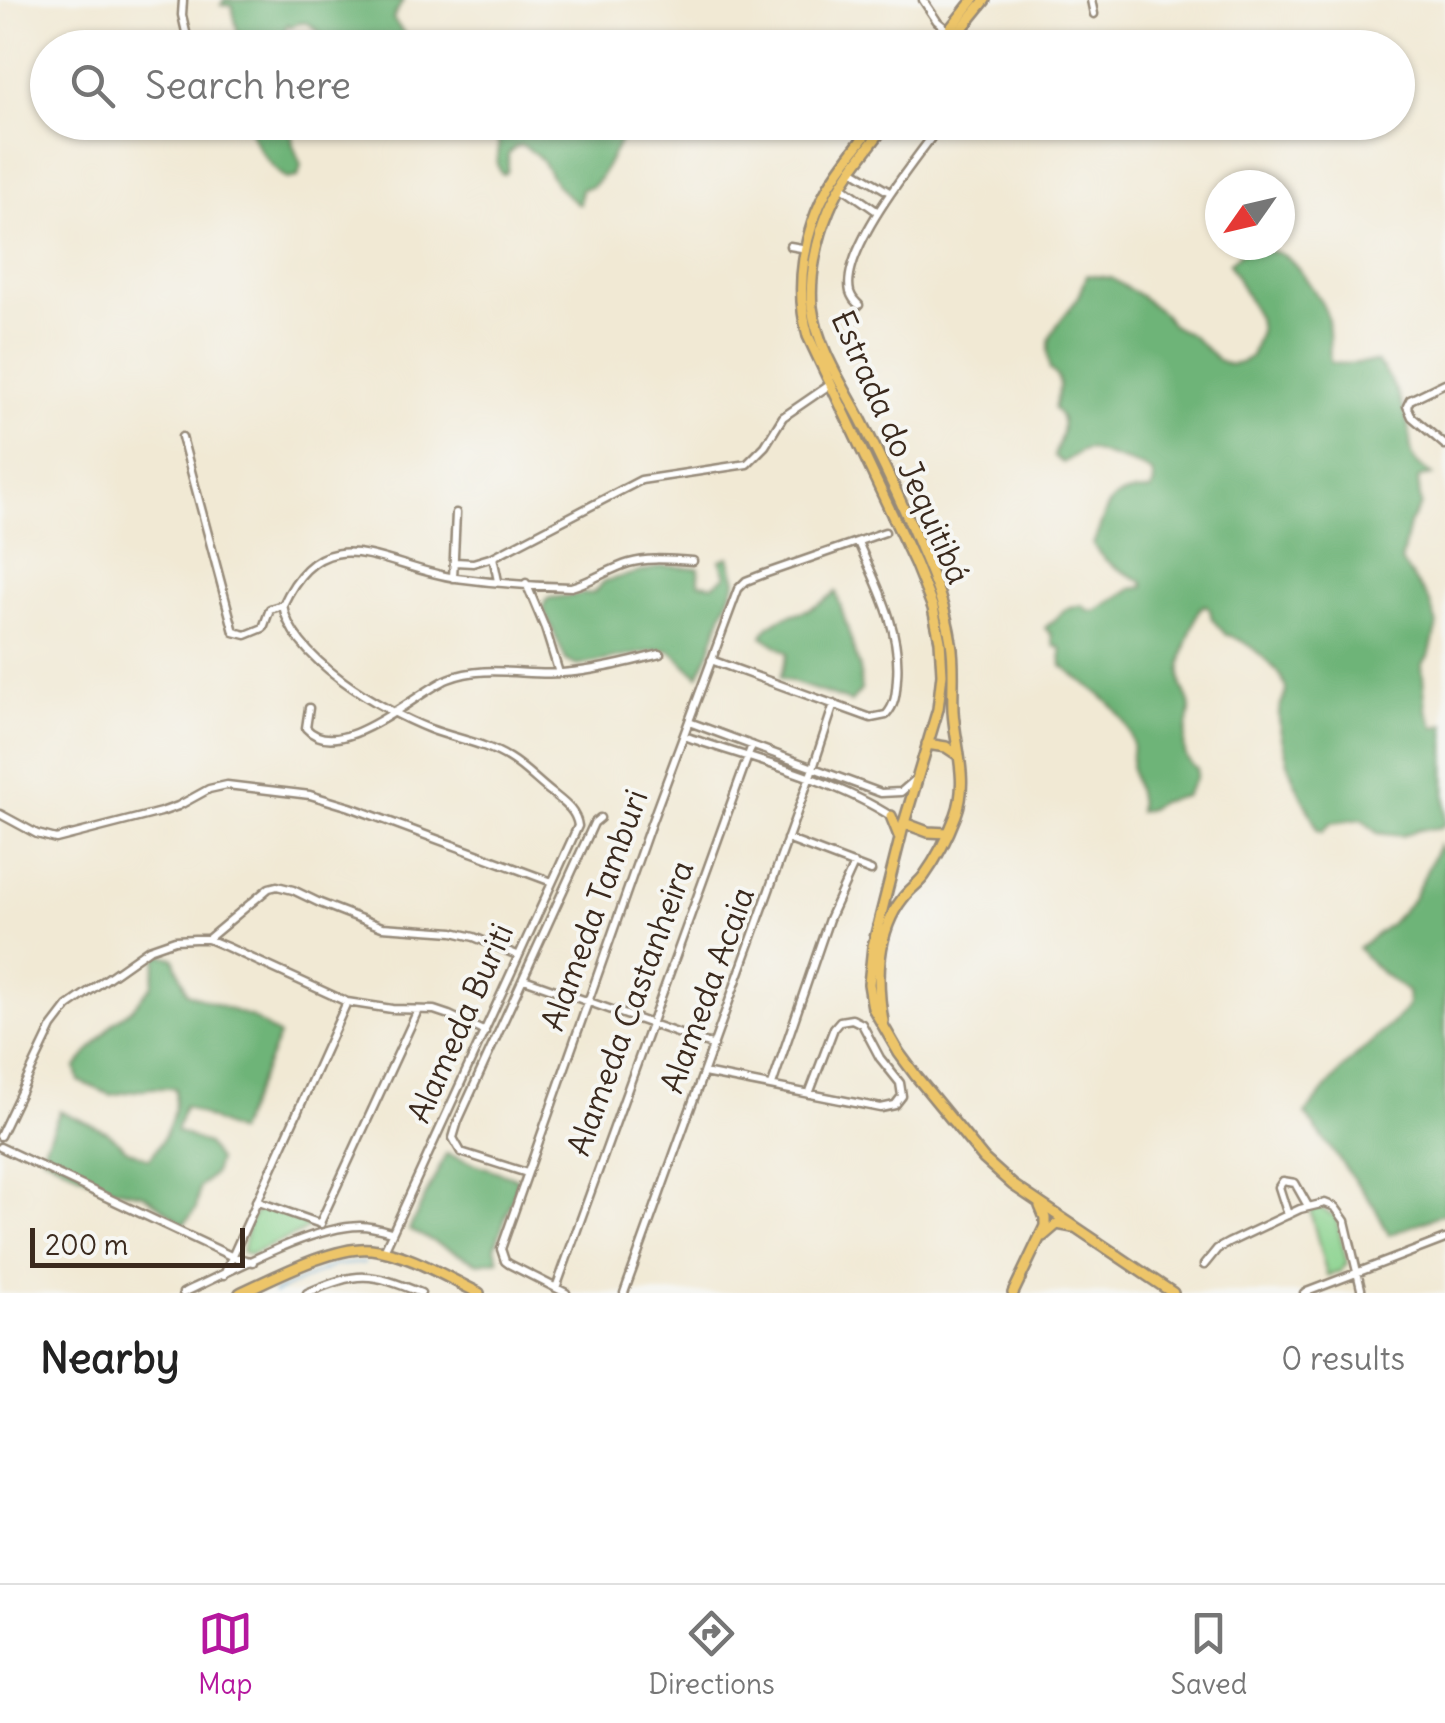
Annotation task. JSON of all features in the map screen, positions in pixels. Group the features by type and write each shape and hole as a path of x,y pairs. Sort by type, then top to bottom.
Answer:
{"main road":[{"path":"949,30 973,0"},
{"path":"960,30 984,0"},
{"name":"Estrada do Jequitibá","path":"862,140 818,207 801,289 803,320 933,608 942,674 938,709 873,946 869,984 873,1008 916,1076 1012,1186 1173,1293"},
{"name":"Estrada do Jequitibá","path":"874,140 828,210 813,269 814,320 836,373 895,485 947,616 955,735 962,775 961,795 948,833 923,877 892,916 879,958 878,987 884,1027"},
{"path":"927,744 946,748 960,757"},
{"path":"891,816 898,829 900,848"},
{"path":"904,824 928,832 948,833"},
{"path":"1013,1293 1046,1222 1038,1203"},
{"path":"1040,1238 1057,1224 1078,1228"},
{"path":"240,1293 324,1258 360,1248 384,1251 479,1293"}],"street":[{"path":"183,0 185,30"},
{"path":"923,0 947,30"},
{"path":"1091,0 1094,14"},
{"path":"858,305 850,296 849,278 856,254 878,212 930,140"},
{"path":"852,170 891,193"},
{"path":"841,186 878,212"},
{"path":"790,246 807,249"},
{"path":"1445,383 1410,400 1407,406 1412,417 1445,446"},
{"path":"455,562 473,564 492,557 641,480 747,464 765,446 783,417 831,384"},
{"path":"182,437 234,632 246,635 265,624 270,609 282,604 311,565 348,551 453,578 570,587 627,563 693,562"},
{"path":"453,578 456,513"},
{"path":"711,660 871,718 890,712 896,699 897,642 858,542 886,532"},
{"name":"Alameda Tamburi","path":"556,1288 504,1261 501,1249 738,590 764,574 858,542"},
{"path":"492,557 498,581"},
{"path":"526,583 559,674"},
{"path":"282,604 295,634 315,657 394,712"},
{"path":"309,708 306,728 311,734 344,737 362,731 451,678 479,671 559,674 660,654"},
{"name":"Alameda Acaia","path":"624,1293 834,704"},
{"name":"Alameda Buriti","path":"384,1251 578,826 568,806 511,759 394,712"},
{"path":"689,722 880,793 901,792 919,776"},
{"path":"684,736 875,805 904,824"},
{"name":"Alameda Castanheira","path":"556,1288 752,745"},
{"path":"0,814 37,834 56,839 161,812 209,789 227,785 310,795 552,882"},
{"path":"875,805 880,793"},
{"path":"527,1173 462,1152 453,1138 594,823 600,818"},
{"path":"788,839 871,871"},
{"path":"772,1085 829,919 854,864"},
{"path":"208,939 276,886 382,927 454,932 517,955"},
{"path":"0,1136 52,1027 68,1006 124,966 174,940 208,939 347,1002 434,1010 485,1032"},
{"path":"524,979 714,1046"},
{"path":"224,1275 347,1002"},
{"path":"320,1223 418,1010"},
{"path":"704,1073 772,1085 809,1094 881,1108 895,1105 902,1096 900,1083 880,1058 862,1024 852,1018 834,1028 809,1094"},
{"path":"0,1148 231,1256 253,1262"},
{"path":"1288,1215 1280,1194 1283,1181 1295,1183 1308,1206"},
{"path":"256,1201 330,1230"},
{"path":"1204,1266 1228,1242 1308,1206 1325,1203 1335,1207 1344,1220 1362,1293"},
{"path":"183,1293 330,1230 361,1226 392,1232"},
{"path":"1304,1293 1445,1239"},
{"path":"307,1293 358,1276 388,1280 421,1293"},
{"path":"556,1288 566,1293"}],"green space":[{"path":"224,0 403,0 393,19 401,30 317,30 308,23 297,23 291,27 288,24 285,30 237,30 232,6 221,5"},
{"path":"255,140 292,140 301,165 298,177 287,179"},
{"path":"496,140 621,140 598,181 581,189 580,204 556,184 538,157 521,145 508,154 508,170 501,173 497,164"},
{"path":"1288,260 1295,266 1326,314 1330,362 1377,362 1402,407 1414,459 1433,475 1418,480 1421,505 1409,524 1401,562 1429,600 1437,625 1430,653 1422,665 1426,709 1435,728 1445,724 1445,824 1440,828 1402,836 1377,833 1362,819 1331,823 1322,832 1317,830 1293,777 1283,742 1279,713 1286,691 1284,683 1262,656 1226,635 1206,605 1197,614 1181,668 1190,709 1184,749 1197,769 1196,777 1185,796 1138,812 1131,769 1132,741 1122,717 1062,666 1061,648 1054,646 1045,628 1066,609 1082,605 1095,611 1131,589 1144,587 1142,581 1108,562 1093,544 1110,503 1124,494 1151,491 1154,483 1152,473 1143,467 1088,449 1063,463 1054,456 1063,424 1054,409 1059,383 1050,370 1048,358 1054,330 1078,298 1087,275 1111,278 1142,297 1218,360 1230,365 1241,363 1251,356 1260,332 1258,318 1229,263"},
{"path":"729,557 736,581 698,676 670,650 577,666 566,660 543,608 550,598 593,593 605,581 664,566 699,568 699,583 713,585 726,576 720,560"},
{"path":"836,592 860,669 861,690 851,702 780,678 788,653 762,636 778,620 814,607"},
{"path":"1439,845 1445,856 1445,1213 1389,1235 1374,1206 1305,1114 1343,1068 1408,1005 1407,992 1358,948 1390,924 1413,899"},
{"path":"158,954 174,958 187,993 251,1017 279,1036 237,1132 184,1106 176,1131 207,1144 218,1160 214,1173 199,1188 196,1209 184,1224 143,1194 105,1187 41,1155 60,1111 108,1132 126,1149 149,1159 160,1143 172,1116 175,1088 111,1095 79,1081 76,1067 152,985"},
{"path":"446,1154 519,1179 495,1247 499,1260 478,1263 409,1230"},
{"path":"1320,1208 1336,1217 1347,1263 1341,1271 1327,1276 1310,1210"},
{"path":"260,1209 272,1209 307,1222 308,1227 249,1255 242,1252 244,1240"}],"waterway":[{"path":"273,1293 335,1265 364,1263"}]}
